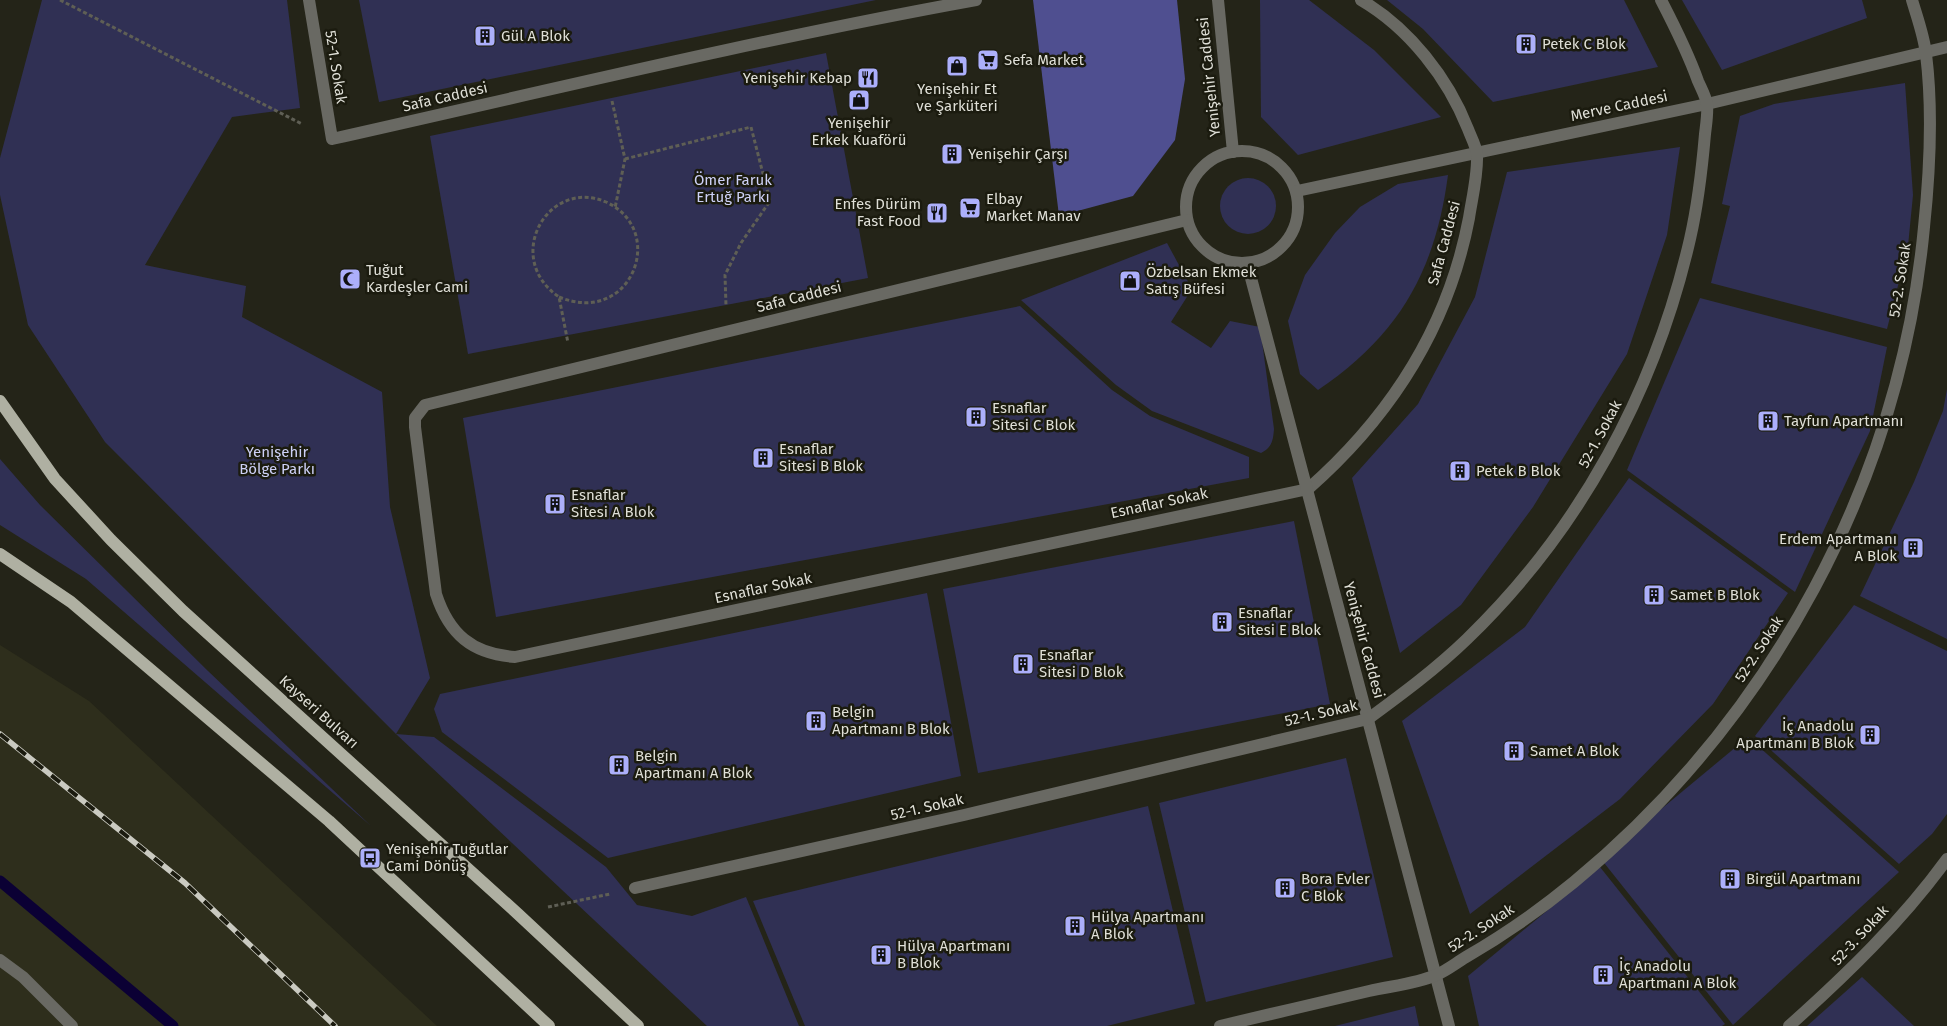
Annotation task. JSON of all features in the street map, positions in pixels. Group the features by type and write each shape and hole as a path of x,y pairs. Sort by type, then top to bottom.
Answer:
{"main road":[{"name":"Kayseri Bulvarı","path":"0,401 55,479 118,547 183,611 518,914 638,1026"},
{"path":"0,554 72,602 329,821 549,1026"}],"street":[{"name":"52-1. Sokak","path":"309,0 332,140"},
{"name":"Safa Caddesi","path":"332,140 606,77 905,13 976,0"},
{"name":"Yenişehir Caddesi","path":"1218,0 1233,152"},
{"name":"Safa Caddesi","path":"1308,489 1341,460 1370,428 1396,395 1422,351 1437,321 1465,239 1473,196 1477,153 1463,118 1450,93 1424,55 1399,28 1362,0"},
{"name":"52-1. Sokak","path":"635,888 964,815 1368,719 1426,675 1466,640 1510,596 1549,548 1580,504 1616,442 1642,390 1664,335 1681,278 1694,221 1702,173 1707,104 1687,51 1661,0"},
{"name":"52-2. Sokak","path":"1220,1026 1436,975 1495,940 1550,901 1602,858 1650,812 1696,764 1737,711 1775,656 1810,599 1842,535 1869,470 1891,402 1908,334 1921,264 1930,122 1926,52 1912,0"},
{"name":"Merve Caddesi","path":"1296,191 1707,104 1947,48"},
{"path":"1233,152 1256,152 1277,162 1285,170 1296,191 1299,213 1296,224 1286,243 1268,257 1247,263 1224,261 1204,249 1191,231 1187,220 1187,197 1195,176 1212,160 1233,152"},
{"name":"Safa Caddesi","path":"420,410 432,402 1187,220"},
{"name":"Yenişehir Caddesi","path":"1247,263 1449,1026"},
{"name":"Esnaflar Sokak","path":"420,410 415,418 415,427 436,594 442,611 460,637 487,653 501,656 515,657 1308,489"},
{"name":"52-3. Sokak","path":"1790,1026 1831,988 1887,931 1947,859"},
{"path":"0,960 23,977 72,1026"}],"path":[{"path":"60,0 332,140"},
{"path":"606,77 625,159 615,208"},
{"path":"625,159 751,127 770,201 741,243 725,275 728,331"},
{"path":"595,199 615,208 630,224 637,246 636,262 630,279 613,296 596,303 580,304 559,297 550,291 536,272 532,250 538,227 552,210 572,200 595,199"},
{"path":"559,297 572,369"},
{"path":"518,914 635,888"}],"shaded area":[{"path":"1033,0 1177,0 1185,79 1175,140 1133,196 1059,216"},
{"path":"0,645 89,701 437,1026 0,1026"}],"green space":[{"name":"Yenişehir Bölge Parkı","path":"42,0 287,0 300,108 232,117 145,265 246,286 242,317 382,392 390,507 430,678 396,734 105,442 28,325 0,195 0,158"},
{"path":"359,0 876,0 379,102"},
{"path":"1260,0 1309,0 1374,50 1441,117 1298,155 1261,117"},
{"path":"1387,0 1624,0 1658,67 1493,102 1423,29"},
{"path":"1682,0 1862,0 1867,18 1722,70"},
{"name":"Ömer Faruk Ertuğ Parkı","path":"826,53 868,278 468,354 430,136"},
{"path":"1905,83 1913,195 1908,246 1887,329 1711,283 1730,206 1722,204 1740,116 1774,104"},
{"path":"1680,147 1667,235 1627,354 1533,507 1461,605 1400,653 1352,478 1418,404 1475,297 1507,172"},
{"path":"1448,175 1434,242 1423,271 1408,298 1371,347 1318,390 1300,374 1288,321 1305,275 1335,233 1360,207 1398,184"},
{"path":"1243,178 1253,178 1268,186 1274,195 1276,206 1274,217 1268,226 1253,234 1243,234 1232,229 1225,222 1220,211 1220,201 1225,190 1232,183"},
{"path":"1167,243 1192,289 1171,322 1211,348 1230,321 1260,327 1274,429 1271,443 1261,453 1152,411 1116,385 1021,300"},
{"path":"1700,298 1887,347 1870,431 1795,592 1627,470"},
{"path":"1020,306 1112,390 1150,416 1249,457 1249,478 496,617 463,418"},
{"path":"1947,389 1947,639 1860,596 1914,482 1943,411"},
{"path":"0,459 40,505 208,671 371,826 86,579 0,525"},
{"path":"1629,478 1788,593 1713,704 1620,799 1470,914 1402,721 1525,627"},
{"path":"1294,521 1330,704 978,773 943,589"},
{"path":"927,593 961,776 608,858 442,732 434,709 440,694"},
{"path":"1854,605 1947,651 1947,814 1932,834 1899,864 1755,736"},
{"path":"396,734 434,737 606,867 637,905 692,916 746,897 799,1026 707,1026"},
{"path":"1748,737 1899,872 1733,1025 1601,859"},
{"path":"1346,758 1393,957 1206,1002 1159,803"},
{"path":"1148,806 1195,1004 1107,1026 805,1026 753,901"},
{"path":"1600,867 1725,1024 1722,1026 1479,1026 1468,976"},
{"path":"1862,977 1914,1026 1807,1026"},
{"path":"1415,1006 1419,1026 1335,1026"}],"waterway":[{"path":"0,881 173,1026"}],"railway":[{"path":"0,734 185,883 335,1026"}],"place":[{"name":"Gül A Blok","path":"485,36"},
{"name":"Petek C Blok","path":"1526,44"},
{"name":"Sefa Market","path":"988,60"},
{"name":"Yenişehir Et ve Şarküteri","path":"957,66"},
{"name":"Yenişehir Kebap","path":"868,78"},
{"name":"Yenişehir Erkek Kuaförü","path":"859,100"},
{"name":"Yenişehir Çarşı","path":"952,154"},
{"name":"Elbay Market Manav","path":"970,208"},
{"name":"Enfes Dürüm Fast Food","path":"937,213"},
{"name":"Tuğut Kardeşler Cami","path":"350,279"},
{"name":"Özbelsan Ekmek Satış Büfesi","path":"1130,281"},
{"name":"Esnaflar Sitesi C Blok","path":"976,417"},
{"name":"Tayfun Apartmanı","path":"1768,421"},
{"name":"Esnaflar Sitesi B Blok","path":"763,458"},
{"name":"Petek B Blok","path":"1460,471"},
{"name":"Esnaflar Sitesi A Blok","path":"555,504"},
{"name":"Erdem Apartmanı A Blok","path":"1913,548"},
{"name":"Samet B Blok","path":"1654,595"},
{"name":"Esnaflar Sitesi E Blok","path":"1222,622"},
{"name":"Esnaflar Sitesi D Blok","path":"1023,664"},
{"name":"Belgin Apartmanı B Blok","path":"816,721"},
{"name":"İç Anadolu Apartmanı B Blok","path":"1870,735"},
{"name":"Samet A Blok","path":"1514,751"},
{"name":"Belgin Apartmanı A Blok","path":"619,765"},
{"name":"Yenişehir Tuğutlar Cami Dönüş","path":"370,858"},
{"name":"Birgül Apartmanı","path":"1730,879"},
{"name":"Bora Evler C Blok","path":"1285,888"},
{"name":"Hülya Apartmanı A Blok","path":"1075,926"},
{"name":"Hülya Apartmanı B Blok","path":"881,955"},
{"name":"İç Anadolu Apartmanı A Blok","path":"1603,975"}]}
